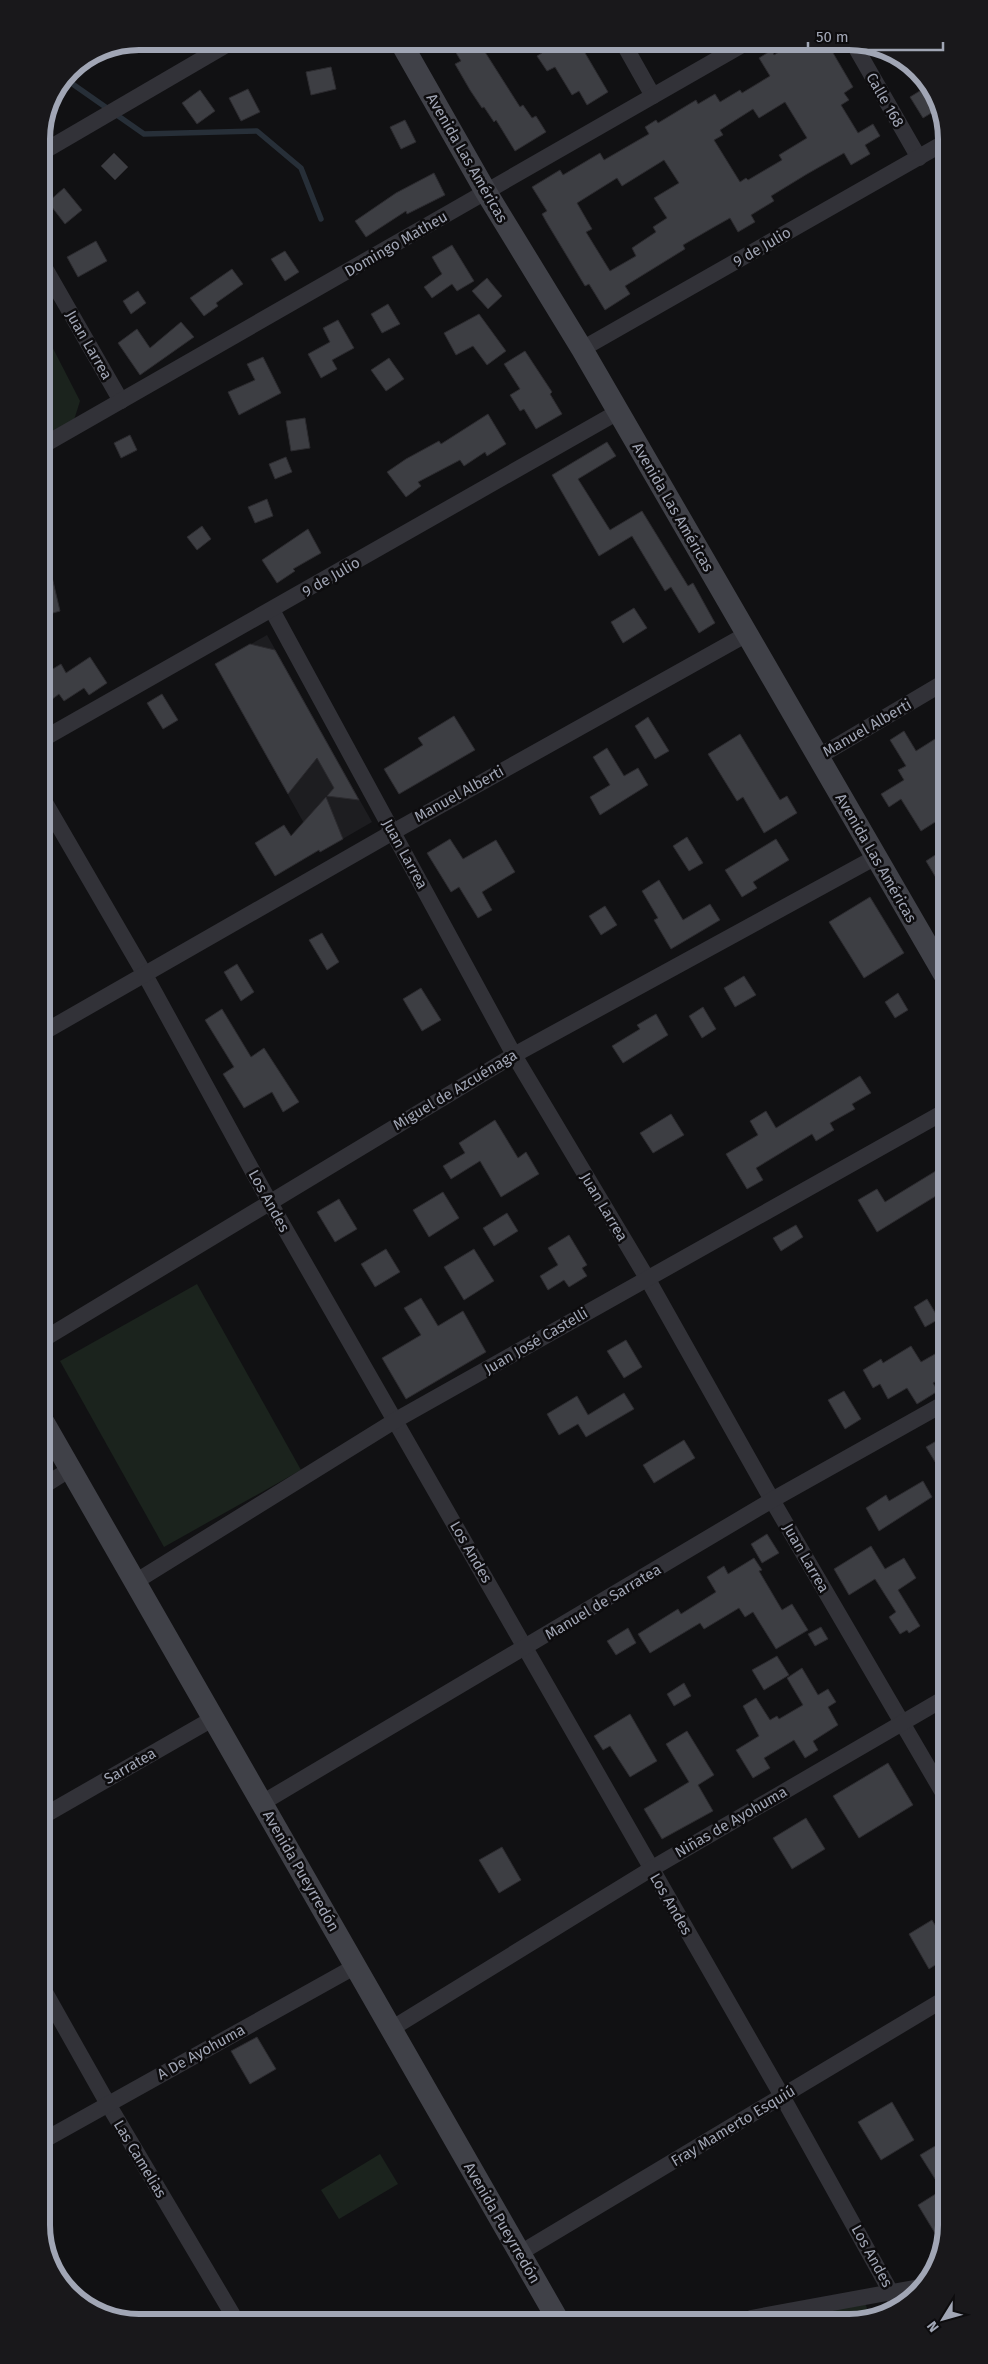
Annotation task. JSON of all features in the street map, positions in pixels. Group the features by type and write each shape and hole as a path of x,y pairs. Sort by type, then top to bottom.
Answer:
{"main road":[{"name":"Avenida Las Américas","path":"405,50 486,192 582,349 938,964"},
{"name":"Avenida Pueyrredón","path":"50,1433 72,1468 135,1582 555,2314"}],"street":[{"path":"50,148 217,50"},
{"path":"627,50 653,96"},
{"name":"Domingo Matheu","path":"50,441 736,50"},
{"name":"Calle 168","path":"857,50 919,158"},
{"name":"9 de Julio","path":"582,349 938,146"},
{"name":"Juan Larrea","path":"50,278 121,401"},
{"name":"9 de Julio","path":"50,735 618,412"},
{"name":"Juan Larrea","path":"272,610 514,1055 647,1278 772,1500 938,1785"},
{"name":"Manuel Alberti","path":"50,1028 393,832 747,634"},
{"name":"Manuel Alberti","path":"818,756 938,686"},
{"name":"Los Andes","path":"50,811 144,973 269,1201 782,2096 895,2299"},
{"name":"Miguel de Azcuénaga","path":"50,1335 269,1201 514,1055 876,857"},
{"name":"Juan José Castelli","path":"135,1582 396,1420 938,1115"},
{"name":"Manuel de Sarratea","path":"262,1803 526,1648 772,1500 938,1407"},
{"path":"50,1481 72,1468"},
{"name":"Niñas de Ayohuma","path":"392,2029 651,1869 938,1702"},
{"name":"Sarratea","path":"50,1812 214,1718"},
{"name":"A De Ayohuma","path":"50,2137 356,1966"},
{"name":"Las Camelias","path":"50,2001 108,2104 232,2314"},
{"name":"Fray Mamerto Esquiú","path":"520,2253 938,2003"},
{"path":"781,2314 895,2299"}],"shaded area":[{"path":"50,343 80,401 74,420 50,434"},
{"path":"267,635 372,822 320,852 215,664"},
{"path":"197,1284 301,1470 164,1547 60,1361"},
{"path":"380,2154 398,2184 339,2219 321,2190"},
{"path":"863,2296 868,2312 849,2314 769,2314"}],"building":[{"path":"454,50 484,50 520,107 523,105 532,118 536,116 546,132 515,151 496,120 494,122 470,90 455,64 461,61"},
{"path":"540,50 583,50 608,92 587,105 579,91 572,95 555,67 547,71 537,56 542,53"},
{"path":"772,50 774,55 782,50 831,50 853,87 844,93 849,100 841,105 858,133 873,124 880,136 865,145 870,154 851,165 844,153 807,174 771,196 774,201 751,215 755,222 738,232 730,218 683,245 685,249 625,286 630,294 605,310 589,284 585,286 547,223 542,214 547,211 532,187 560,170 563,175 600,153 604,160 649,134 645,127 656,120 658,123 696,100 698,104 715,94 720,102 740,90 742,93 770,76 759,58","holes":["785,102 807,138 779,155 782,160 748,180 746,178 740,182 714,140 723,135 720,130 753,109 759,118","664,160 679,183 654,198 667,218 653,227 656,232 632,248 636,256 610,271 586,232 592,229 577,203 617,178 622,186"]},
{"path":"331,67 336,89 311,95 306,72"},
{"path":"248,89 260,112 241,121 229,98"},
{"path":"923,89 933,112 923,118 910,97"},
{"path":"200,90 215,111 197,124 182,103"},
{"path":"405,120 416,142 401,149 390,127"},
{"path":"114,153 128,167 115,180 101,166"},
{"path":"434,173 445,195 407,214 406,211 366,237 355,221 396,193"},
{"path":"64,188 82,210 65,224 50,205 50,200"},
{"path":"96,241 107,261 78,277 67,257"},
{"path":"452,245 474,281 457,291 452,284 432,298 424,287 442,274 432,257"},
{"path":"285,251 299,272 285,281 271,259"},
{"path":"232,269 243,284 216,303 218,306 204,316 190,298"},
{"path":"487,278 502,296 488,309 472,291"},
{"path":"138,291 146,303 131,314 123,301"},
{"path":"388,304 400,324 382,333 371,314"},
{"path":"479,314 506,351 487,365 473,346 456,355 444,333"},
{"path":"338,320 354,348 332,360 337,369 321,378 308,354 330,342 323,328"},
{"path":"181,322 194,337 140,375 118,343 137,329 150,348"},
{"path":"525,351 552,392 550,394 562,414 536,429 524,409 520,411 510,395 520,389 504,364"},
{"path":"263,357 281,393 239,415 228,392 255,380 247,364"},
{"path":"389,358 404,379 386,391 371,370"},
{"path":"488,414 506,444 487,456 485,452 464,466 460,460 418,482 421,486 406,497 387,472 439,441 441,444"},
{"path":"305,418 310,448 291,451 286,421"},
{"path":"130,435 137,450 121,458 114,443"},
{"path":"607,442 616,456 578,479 610,530 642,511 688,586 693,583 715,623 699,633 671,587 665,591 632,536 599,556 552,475"},
{"path":"286,457 292,472 275,479 269,464"},
{"path":"267,499 273,516 255,523 248,507"},
{"path":"202,526 211,539 197,550 187,537"},
{"path":"308,529 321,553 293,569 295,571 277,583 262,560"},
{"path":"50,568 60,611 50,614"},
{"path":"634,608 647,628 623,643 611,622"},
{"path":"250,644 275,650 359,800 327,796 334,788 317,758 288,794 215,664"},
{"path":"90,657 107,683 89,695 84,688 64,701 59,694 50,701 50,671 61,664 66,673"},
{"path":"162,694 178,720 163,729 147,703"},
{"path":"454,716 475,750 399,794 384,769 423,745 418,738"},
{"path":"648,717 669,751 655,759 635,726"},
{"path":"904,731 916,751 938,737 938,820 921,831 901,799 889,807 881,794 904,780 898,770 906,766 890,740"},
{"path":"740,734 780,800 787,796 797,813 764,833 743,797 737,801 708,754"},
{"path":"607,748 624,776 638,768 648,785 600,815 590,797 610,785 593,757"},
{"path":"326,797 343,839 320,852 319,850 275,876 255,843 284,825 291,836"},
{"path":"687,837 703,863 689,871 673,846"},
{"path":"450,839 463,859 496,840 515,872 482,892 492,910 478,918 459,887 451,892 427,853"},
{"path":"776,839 789,860 753,882 757,888 742,897 725,870"},
{"path":"938,853 938,881 926,861"},
{"path":"659,880 683,920 710,904 720,920 671,949 654,920 658,918 642,891"},
{"path":"870,897 904,953 864,978 829,922"},
{"path":"605,906 617,925 601,935 589,916"},
{"path":"322,933 339,962 327,970 309,940"},
{"path":"237,964 254,992 241,1001 224,972"},
{"path":"744,976 756,995 735,1007 724,988"},
{"path":"421,988 441,1020 422,1031 403,999"},
{"path":"898,993 908,1010 895,1018 885,1002"},
{"path":"703,1007 716,1029 702,1038 689,1016"},
{"path":"222,1009 251,1057 264,1048 299,1102 283,1112 272,1092 244,1108 223,1074 234,1067 205,1020"},
{"path":"656,1014 668,1035 623,1063 612,1046 640,1029 637,1025"},
{"path":"860,1076 871,1093 852,1104 855,1109 830,1123 834,1130 816,1141 812,1134 756,1168 763,1180 747,1189 726,1154 758,1135 750,1121 766,1111 776,1128"},
{"path":"671,1114 684,1135 653,1153 640,1133"},
{"path":"495,1120 518,1158 526,1152 539,1174 501,1197 480,1161 451,1179 443,1166 465,1153 459,1143"},
{"path":"938,1170 938,1195 877,1232 858,1200 877,1189 885,1202"},
{"path":"443,1192 459,1218 429,1237 413,1210"},
{"path":"339,1199 357,1229 335,1242 317,1212"},
{"path":"507,1213 518,1231 494,1246 483,1228"},
{"path":"796,1225 803,1237 781,1251 773,1238"},
{"path":"569,1235 587,1265 582,1268 587,1276 569,1287 564,1280 548,1290 540,1276 558,1265 548,1248"},
{"path":"386,1249 400,1272 375,1287 361,1264"},
{"path":"474,1249 494,1281 464,1300 444,1267"},
{"path":"421,1298 438,1326 463,1311 486,1352 406,1399 382,1358 421,1335 404,1308"},
{"path":"927,1299 938,1320 925,1327 914,1307"},
{"path":"626,1340 642,1367 624,1378 607,1351"},
{"path":"911,1346 921,1362 935,1354 938,1359 938,1380 933,1383 938,1391 917,1404 907,1388 888,1399 880,1384 873,1388 863,1370 881,1359 883,1363"},
{"path":"844,1391 861,1419 845,1429 828,1400"},
{"path":"624,1393 634,1409 586,1437 578,1424 559,1435 547,1414 577,1396 588,1415"},
{"path":"684,1440 695,1458 654,1483 643,1465"},
{"path":"938,1440 938,1467 926,1447"},
{"path":"923,1481 932,1497 879,1531 866,1508 886,1495 889,1501"},
{"path":"767,1534 779,1553 762,1563 751,1544"},
{"path":"871,1546 885,1569 904,1558 916,1578 898,1590 920,1626 909,1633 907,1630 900,1634 889,1617 896,1612 875,1579 849,1595 834,1569"},
{"path":"754,1558 762,1570 759,1571 782,1610 792,1604 808,1630 776,1649 753,1612 745,1617 739,1608 704,1629 700,1623 650,1653 638,1634 678,1609 681,1614 716,1592 707,1577 724,1566 728,1574"},
{"path":"821,1627 828,1639 815,1646 808,1634"},
{"path":"628,1628 636,1643 616,1655 607,1641"},
{"path":"777,1656 789,1675 764,1690 752,1670"},
{"path":"802,1668 818,1695 828,1689 836,1702 828,1707 838,1725 813,1741 818,1750 805,1758 794,1740 764,1758 770,1768 753,1778 736,1750 759,1736 743,1706 756,1698 770,1720 777,1716 779,1719 803,1705 787,1678"},
{"path":"684,1683 691,1696 674,1706 667,1694"},
{"path":"630,1714 657,1761 630,1777 610,1746 603,1750 594,1736"},
{"path":"687,1731 714,1775 698,1785 713,1811 662,1839 644,1809 689,1782 666,1744"},
{"path":"888,1763 913,1805 859,1838 833,1796"},
{"path":"806,1818 825,1849 792,1869 773,1838"},
{"path":"502,1847 521,1880 499,1893 479,1860"},
{"path":"932,1920 938,1930 938,1963 929,1969 909,1934"},
{"path":"257,2037 276,2069 250,2084 231,2051"},
{"path":"892,2102 914,2140 881,2160 858,2122"},
{"path":"938,2144 938,2184 920,2155"},
{"path":"938,2192 937,2237 918,2205"}],"waterway":[{"path":"70,82 144,134 257,131 301,168 321,219"}]}
